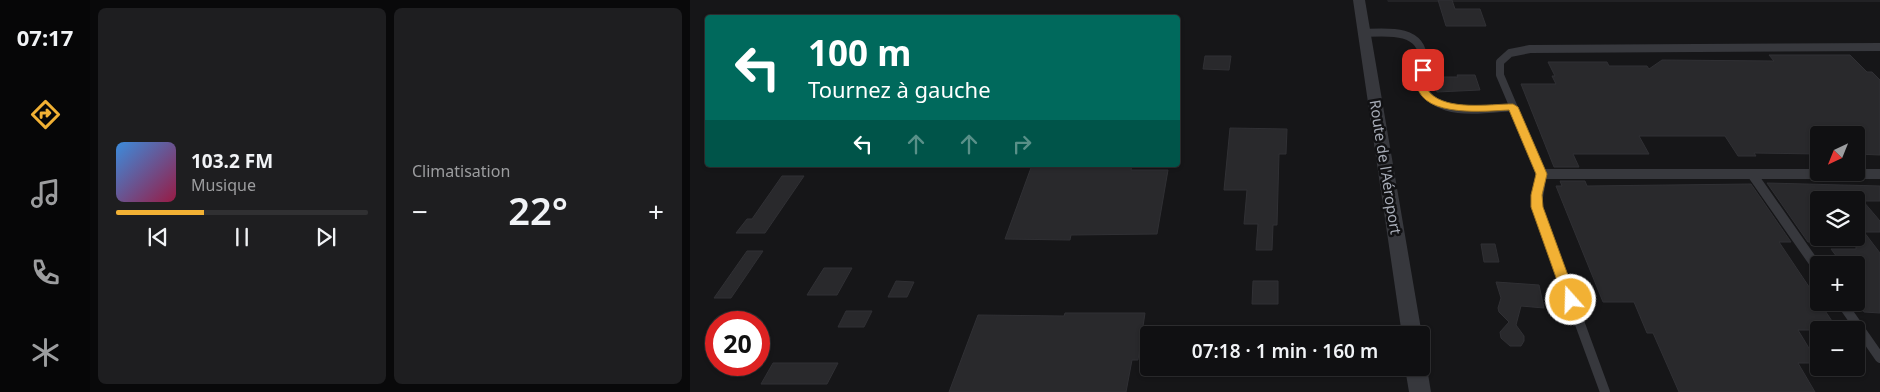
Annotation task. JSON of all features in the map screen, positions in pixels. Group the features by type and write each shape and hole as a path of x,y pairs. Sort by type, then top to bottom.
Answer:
{"street":[{"name":"Route de l'Aéroport","path":"1359,0 1411,326"},
{"path":"1417,376 1420,392"}],"lane":[{"path":"1364,33 1400,32 1412,38 1423,54 1422,86 1426,94 1446,106 1460,108 1513,107"},
{"path":"1605,392 1537,207 1537,195 1542,174 1500,75 1500,62 1510,53 1530,49 1880,47"},
{"path":"1542,174 1880,174"},
{"path":"1752,174 1810,257"},
{"path":"1847,311 1880,358"}],"shaded area":[{"path":"1387,0 1880,0 1880,2 1388,2"}],"building":[{"path":"1438,0 1452,0 1455,9 1480,9 1486,26 1446,26"},
{"path":"1769,55 1850,55 1867,72 1872,72 1880,80 1880,155 1865,154 1865,126 1810,126 1810,154 1754,153 1756,156 1738,156 1725,136 1639,136 1649,154 1573,154 1579,167 1554,167 1521,84 1556,84 1552,76 1555,76 1548,62 1607,62 1609,66 1647,66 1649,69 1662,60 1774,61"},
{"path":"1205,56 1231,56 1229,70 1203,69"},
{"path":"1457,75 1475,75 1480,90 1437,92 1433,77 1458,77"},
{"path":"1230,128 1287,129 1286,154 1279,154 1277,225 1273,225 1272,250 1256,250 1258,224 1244,224 1247,190 1224,190"},
{"path":"1031,167 1132,167 1131,170 1168,170 1157,234 1071,235 1070,240 1005,239"},
{"path":"782,176 804,176 765,233 736,233 747,219 752,219"},
{"path":"1560,181 1585,181 1587,186 1751,184 1791,242 1779,242 1810,288 1810,311 1825,311 1832,321 1810,321 1810,330 1798,330 1810,350 1810,363 1798,363 1815,392 1679,392 1653,333 1647,333 1634,302 1603,302 1556,186 1562,186"},
{"path":"1767,183 1880,186 1880,201 1865,201 1865,191 1810,191 1810,242 1808,242"},
{"path":"1865,203 1880,221 1880,232 1865,232"},
{"path":"1865,233 1880,253 1880,313 1863,311 1865,311 1865,256 1836,256 1831,249 1856,249 1856,246 1865,246"},
{"path":"1481,244 1495,244 1499,262 1484,262"},
{"path":"747,251 763,251 731,298 714,298"},
{"path":"824,268 852,268 837,295 807,295"},
{"path":"896,281 914,282 907,297 888,297"},
{"path":"1253,281 1278,281 1278,304 1252,304"},
{"path":"1496,282 1539,285 1544,308 1521,306 1516,325 1524,336 1521,346 1510,346 1501,338 1500,332 1509,322 1499,312 1498,308 1501,298"},
{"path":"846,311 872,311 864,327 838,327"},
{"path":"1065,313 1145,313 1143,326 1140,326 1138,360 1132,360 1126,392 949,392 978,315 1064,316"},
{"path":"773,363 838,363 827,384 761,384 766,376 770,376 770,368"}],"route":[{"path":"1423,70 1422,86 1426,94 1446,106 1460,108 1513,107 1542,174 1537,195 1537,207 1571,300"}]}
